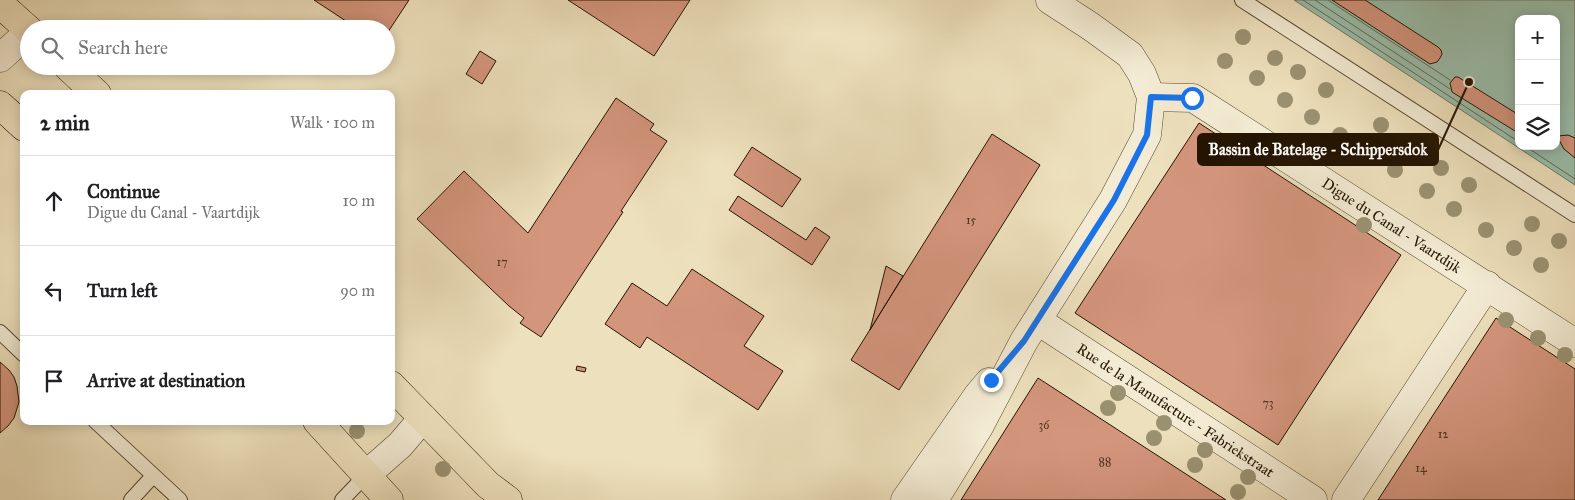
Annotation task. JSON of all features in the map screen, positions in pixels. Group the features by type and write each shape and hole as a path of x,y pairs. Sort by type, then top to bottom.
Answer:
{"main road":[{"path":"0,4 20,23"},
{"path":"77,75 93,90"},
{"path":"0,105 20,123"},
{"path":"395,389 488,485 508,500"},
{"path":"321,425 390,500"}],"street":[{"path":"934,500 980,428 1031,331 1114,200 1147,135 1151,97 1142,74 1130,55 1050,0"},
{"path":"0,58 20,39"},
{"name":"Digue du Canal - Vaartdijk","path":"1151,97 1192,98 1575,343"},
{"path":"1346,500 1487,285"},
{"path":"905,500 978,395 1031,331"},
{"name":"Rue de la Manufacture - Fabriekstraat","path":"1031,331 1313,500"},
{"path":"366,474 400,445 423,418"}],"lane":[{"path":"1242,0 1575,215"},
{"path":"0,332 20,351"},
{"path":"99,425 180,500"},
{"path":"342,500 366,474"},
{"path":"131,500 153,476"}],"water":[{"path":"1294,0 1575,0 1575,185 1522,150 1560,150 1560,15 1515,15 1515,145"}],"building":[{"path":"314,0 409,0 395,21 344,20"},
{"path":"568,0 690,0 654,56"},
{"path":"1332,0 1365,0 1438,47 1442,54 1440,58 1437,62 1430,64"},
{"path":"480,51 496,61 482,84 466,74"},
{"path":"1455,77 1458,77 1515,113 1515,131 1452,92 1450,83"},
{"path":"616,98 654,124 650,130 667,141 541,337 520,323 524,318 417,219 464,171 528,233"},
{"path":"1199,123 1401,255 1278,445 1075,313"},
{"path":"992,134 1040,165 899,390 851,360"},
{"path":"1568,135 1575,138 1575,158 1564,149 1560,142 1560,136"},
{"path":"752,147 801,179 782,207 734,175"},
{"path":"738,196 806,240 815,227 830,237 812,265 729,210"},
{"path":"886,266 903,276 870,330"},
{"path":"692,269 764,316 744,346 783,371 758,410 647,337 640,348 605,324 632,283 667,306"},
{"path":"1496,318 1575,369 1575,500 1378,500"},
{"path":"0,362 14,377 19,402 14,418 0,433"},
{"path":"577,366 586,368 585,372 576,370"},
{"path":"1038,378 1226,500 961,500"}],"place":[{"name":"Bassin de Batelage - Schippersdok","path":"1469,82"}],"route":[{"path":"991,380 1024,341 1038,321 1114,200 1147,135 1150,121 1151,97 1192,98"}]}
